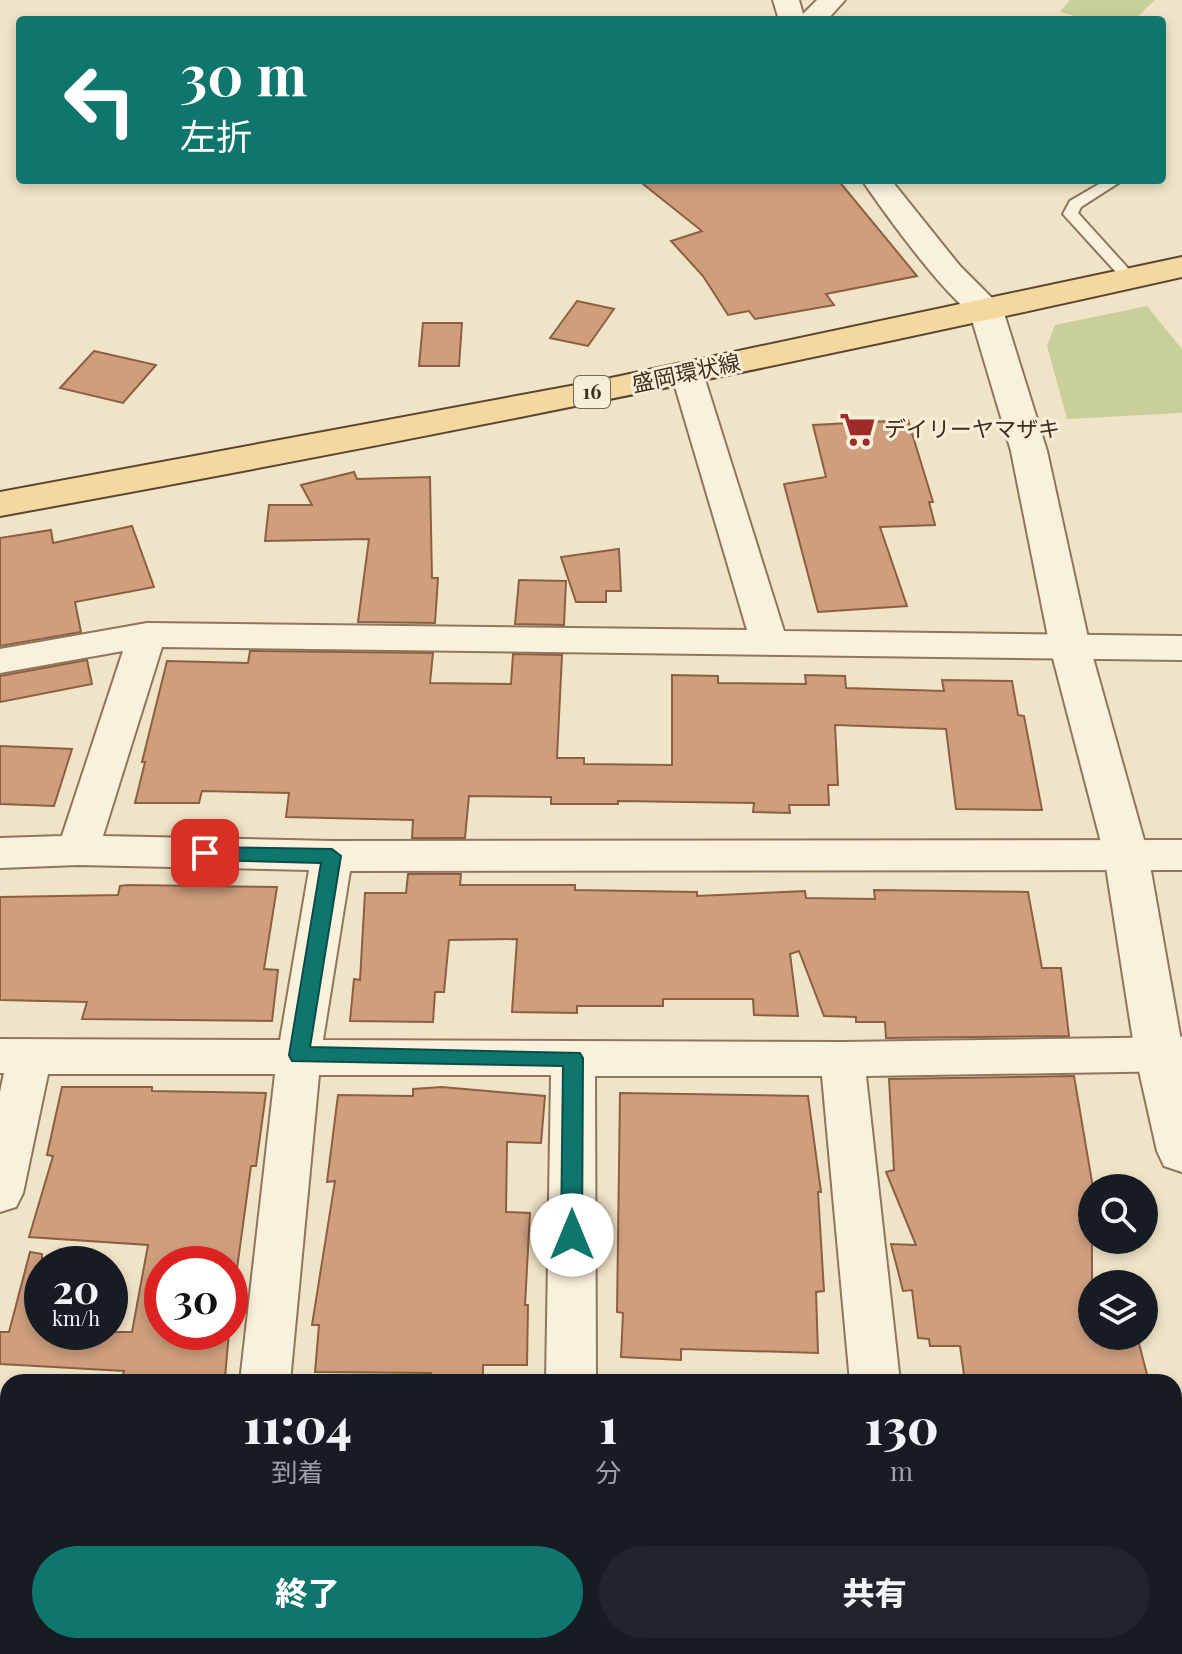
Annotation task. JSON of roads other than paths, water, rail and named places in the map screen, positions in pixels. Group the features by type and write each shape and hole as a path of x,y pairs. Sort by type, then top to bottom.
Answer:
{"main road":[{"name":"盛岡環状線","path":"0,504 303,451 1182,267"}],"street":[{"path":"816,16 832,0"},
{"path":"879,184 949,272 986,310 1029,451 1070,647 1126,854 1170,1054 1182,1151"},
{"path":"687,373 769,643"},
{"path":"0,661 147,635 1182,648"},
{"path":"78,850 147,635"},
{"path":"0,853 78,850 332,856 1182,855"},
{"path":"266,1374 299,1055 332,856"},
{"path":"0,1193 15,1056 842,1059 1170,1054"},
{"path":"571,1374 573,1058"},
{"path":"842,1059 874,1374"}],"lane":[{"path":"1109,184 1075,204 1070,214 1130,279"}],"place":[{"name":"デイリーヤマザキ","path":"858,429"}]}
